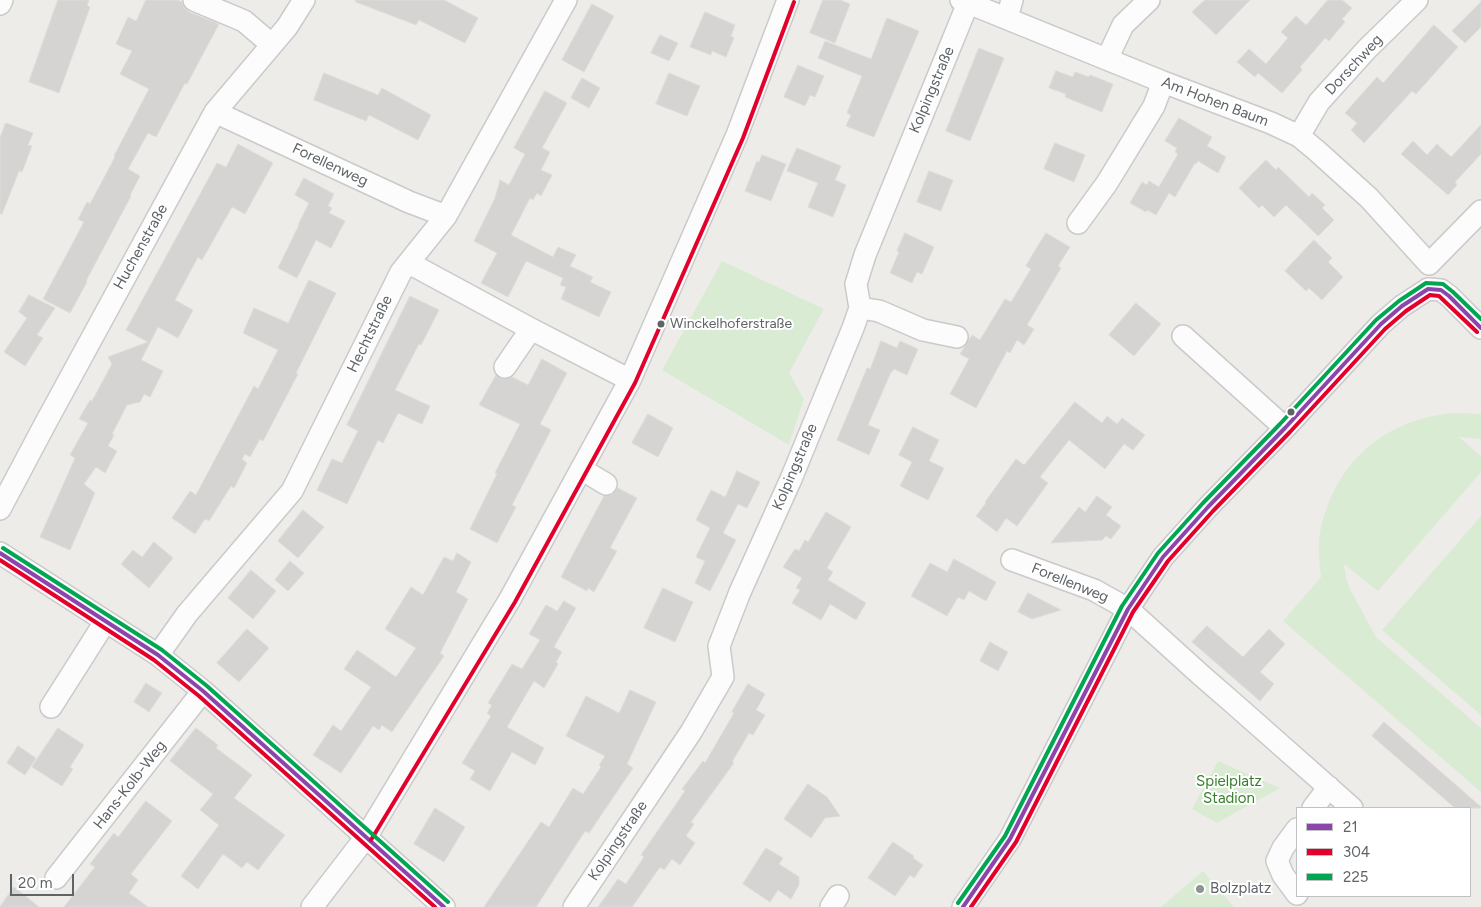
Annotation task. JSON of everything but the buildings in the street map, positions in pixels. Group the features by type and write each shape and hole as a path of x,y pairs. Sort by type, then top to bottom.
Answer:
{"street":[{"path":"0,4 2,0"},
{"path":"194,0 244,21 271,44"},
{"name":"Huchenstraße","path":"0,508 216,112 287,27 304,0"},
{"name":"Hechtstraße","path":"158,655 188,614 292,491 401,272 446,216 566,0"},
{"path":"312,907 366,837 510,600 630,380 737,134 788,0"},
{"path":"1107,59 1123,25 1149,0"},
{"name":"Dorschweg","path":"1299,136 1319,102 1417,0"},
{"name":"Am Hohen Baum","path":"965,1 1009,9 1107,59 1271,123 1299,136 1369,198 1429,264"},
{"name":"Kolpingstraße","path":"574,907 691,732 723,676 719,646 740,592 791,480 853,328 860,308 856,284 864,255 965,1"},
{"path":"1078,223 1107,182 1154,106 1163,82"},
{"name":"Forellenweg","path":"216,112 409,202 446,216"},
{"path":"1428,289 1429,264 1481,211"},
{"path":"410,263 630,380"},
{"path":"965,905 1010,839 1128,609 1163,557 1382,324 1402,306 1428,289 1441,290 1481,328"},
{"path":"860,308 878,311 923,330 957,337"},
{"path":"505,368 530,328"},
{"path":"1182,336 1285,428"},
{"path":"581,470 606,484"},
{"path":"0,553 158,655 203,691 366,837 439,906"},
{"name":"Forellenweg","path":"1012,560 1094,590 1128,609 1351,807"},
{"path":"51,707 105,622"},
{"name":"Hans-Kolb-Weg","path":"56,878 203,691"},
{"path":"1314,807 1329,787"},
{"path":"1296,830 1283,848 1278,861 1283,875 1296,893"}],"green space":[{"path":"722,261 824,309 789,373 804,399 789,445 662,370"},
{"path":"1454,413 1481,414 1481,439 1459,437 1481,456 1481,472 1378,591 1344,564 1346,578 1351,591 1376,637 1481,728 1481,792 1283,621 1321,577 1319,557 1320,530 1330,500 1340,479 1354,461 1369,446 1387,433 1430,417"},
{"path":"1481,516 1481,715 1382,630"},
{"name":"Spielplatz Stadion","path":"1218,761 1280,788 1217,823 1192,809"},
{"name":"Bolzplatz","path":"1203,871 1234,907 1161,907"}],"transit line":[{"name":"304","path":"371,840 515,602 635,383 743,138 794,2"},
{"name":"225","path":"958,903 1005,836 1122,606 1158,553 1376,320 1399,301 1426,283 1443,284 1481,319"},
{"name":"21","path":"1428,289 1441,290 1481,328"},
{"name":"21","path":"963,907 1010,839 1128,609 1163,557 1381,324 1402,306 1428,289"},
{"name":"304","path":"971,907 1016,842 1133,612 1168,561 1385,329 1406,311 1430,295 1439,296 1477,332"},
{"name":"225","path":"3,548 162,650 207,686 448,902"},
{"name":"21","path":"0,553 158,655 203,691 444,907"},
{"name":"304","path":"0,560 154,660 199,696 435,907"}],"place":[{"name":"Winckelhoferstraße","path":"661,324"},
{"name":"Bolzplatz","path":"1200,889"}]}
